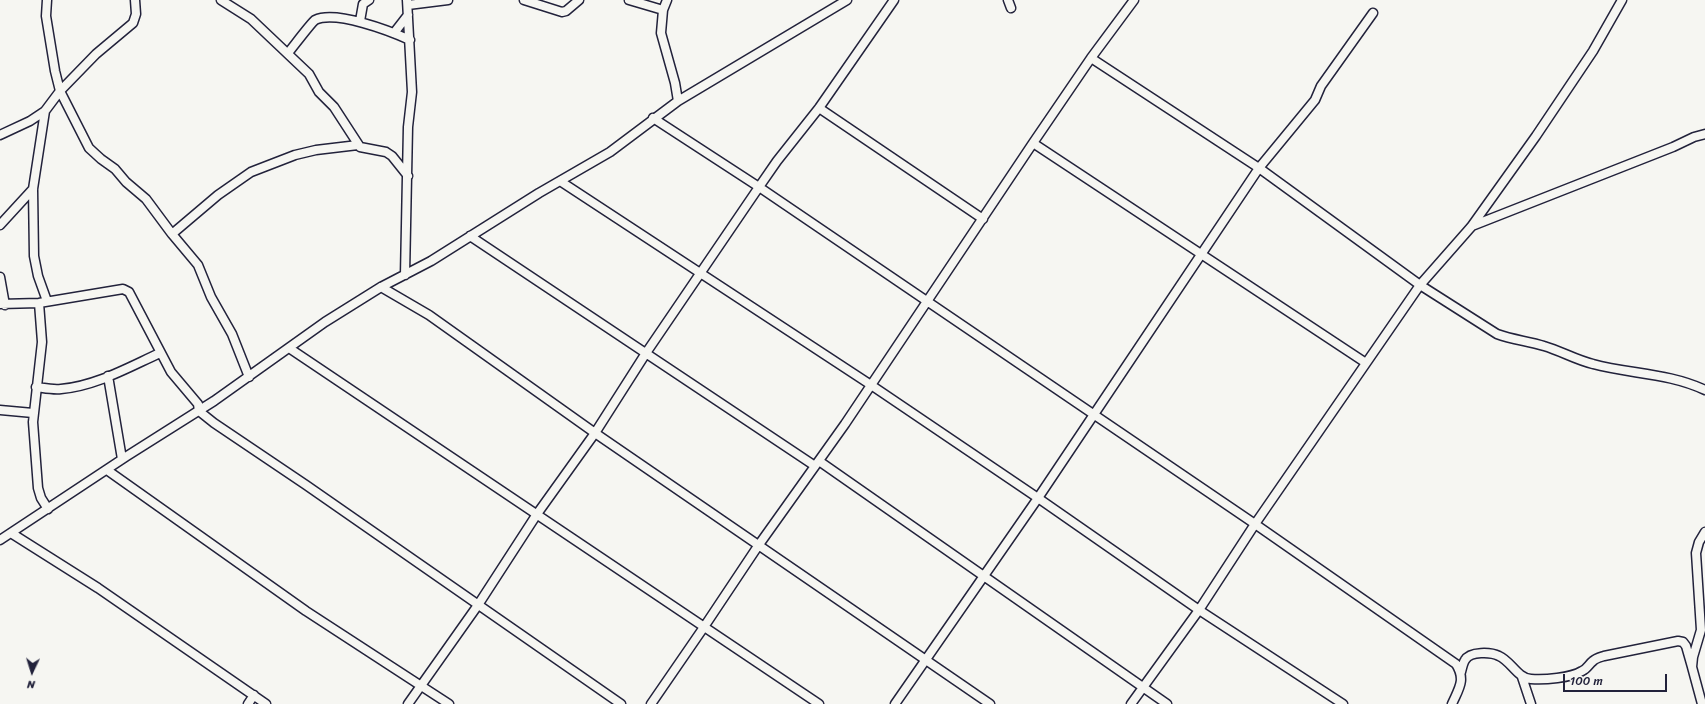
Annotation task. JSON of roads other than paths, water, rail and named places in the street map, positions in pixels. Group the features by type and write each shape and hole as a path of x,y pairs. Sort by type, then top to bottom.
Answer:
{"street":[{"path":"47,0 46,16 55,71 60,91 90,148 101,160 115,169 126,182 146,200 198,265 211,297 232,334 249,377"},
{"path":"0,135 30,121 45,111 60,91 96,54 133,22 136,14 135,0"},
{"path":"221,0 251,19 309,74 319,92 334,107 362,149 386,152 392,156 408,176"},
{"path":"360,21 362,4 369,0"},
{"path":"405,274 408,127 412,92 407,2 448,0"},
{"path":"524,0 562,12 566,11 579,0"},
{"path":"629,0 663,10"},
{"path":"666,0 663,10 661,36 675,83 678,101"},
{"path":"0,540 122,459 199,411 325,322 381,287 431,261 560,181 617,148 678,101 847,0"},
{"path":"408,704 478,605 537,514 595,433 646,353 759,187 777,161 819,108 894,0"},
{"path":"651,704 758,546 871,385 1091,58 1134,0"},
{"path":"1131,704 1199,610 1255,524 1420,285 1470,227 1536,136 1593,52 1622,0"},
{"path":"895,704 983,575 1038,498 1259,168 1315,100 1321,86 1373,12"},
{"path":"394,32 408,15"},
{"path":"288,53 316,20 339,19 360,21 394,32 410,40"},
{"path":"1091,58 1259,168 1420,285 1497,334 1508,339 1547,347 1592,364 1675,379 1705,390"},
{"path":"819,108 983,219"},
{"path":"45,111 33,189 34,256 43,302 42,342 33,413 38,488 41,498 48,509"},
{"path":"654,118 759,187 926,302 1255,524 1456,664 1461,672"},
{"path":"1470,227 1673,147 1694,136 1705,134"},
{"path":"1033,143 1366,363"},
{"path":"172,234 218,195 251,172 295,155 316,150 358,145"},
{"path":"560,181 871,385 1038,498 1199,610 1343,704"},
{"path":"0,225 33,189"},
{"path":"470,236 646,353 817,463 983,575 1167,704"},
{"path":"0,277 2,305 43,302 123,289 129,292 171,372 198,404 199,411 214,423 621,704"},
{"path":"381,287 429,315 595,433 990,704"},
{"path":"289,348 819,704"},
{"path":"36,387 59,389 73,387 108,376 160,353"},
{"path":"108,376 122,459"},
{"path":"0,410 33,413"},
{"path":"107,470 306,611 449,704"},
{"path":"1692,667 1693,657 1702,630 1696,553 1699,542 1705,532"},
{"path":"10,533 129,608 266,704"},
{"path":"1452,704 1461,683 1461,672 1464,661 1468,656 1475,654 1499,656 1522,677 1530,679 1576,674 1584,671 1594,660 1604,656 1678,641 1683,642 1686,646 1702,704"},
{"path":"1522,677 1531,704"},
{"path":"248,704 254,695"}]}
